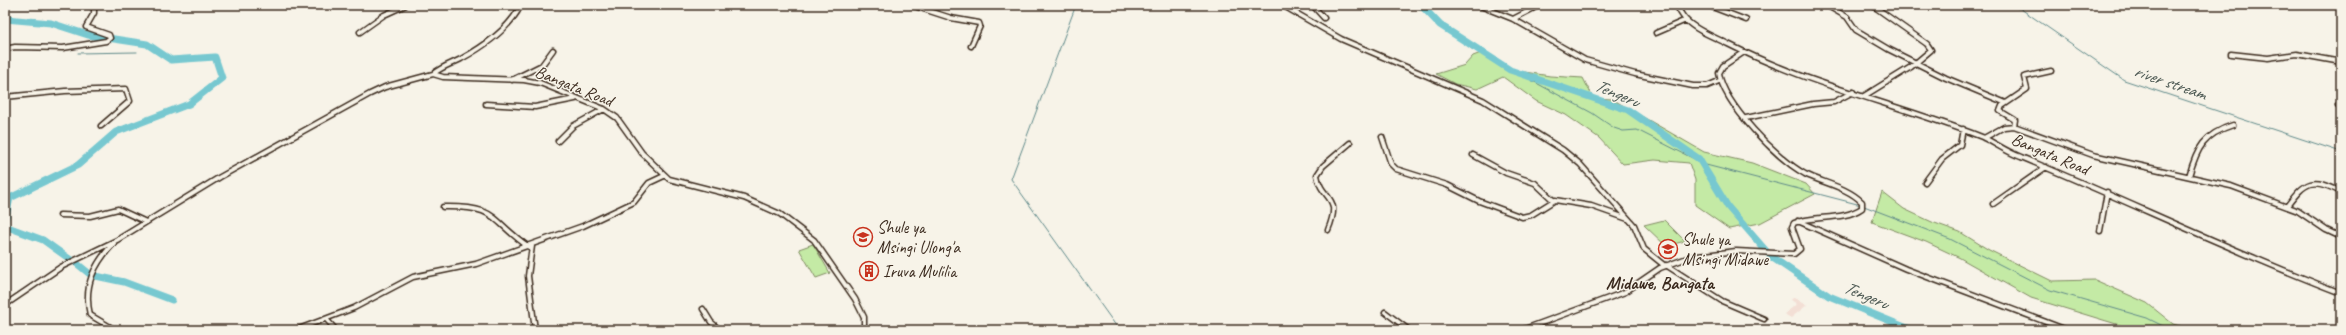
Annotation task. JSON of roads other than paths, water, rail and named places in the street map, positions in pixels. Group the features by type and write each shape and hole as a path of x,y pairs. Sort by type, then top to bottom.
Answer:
{"street":[{"path":"5,49 15,47 63,48 104,42 109,39 109,35 86,27 94,13 94,5"},
{"path":"360,32 384,15 406,5"},
{"path":"6,305 61,267 117,240 220,177 377,90 433,74 477,49 512,19 521,5"},
{"path":"911,5 951,18 979,23 980,26 971,46"},
{"path":"1282,5 1341,39 1448,84 1504,111 1571,156 1595,179 1639,232 1638,239 1645,249 1666,265 1722,301 1764,319"},
{"path":"1319,5 1315,8 1324,18"},
{"path":"1478,5 1513,19 1565,47 1577,57 1590,62 1693,86 1707,86 1719,81"},
{"path":"1513,19 1524,15 1540,5"},
{"name":"Bangata Road","path":"1676,5 1686,20 1711,36 1744,52 1786,70 1984,138 2018,156 2107,192 2270,267 2341,293"},
{"path":"1707,5 1746,20"},
{"path":"1826,5 1847,17 1856,30 1865,36 1916,63 2006,103"},
{"path":"1864,96 1929,54 1930,47 1872,5"},
{"path":"1656,32 1686,20"},
{"path":"511,80 542,65 553,50"},
{"path":"1522,330 1625,292 1666,265 1690,257 1720,252 1794,254 1800,249 1792,227 1798,220 1808,217 1855,213 1860,210 1863,206 1862,202 1849,192 1793,168 1746,118 1725,93 1719,81 1719,74 1723,67 1744,52"},
{"path":"2231,54 2268,58 2297,54 2341,62"},
{"path":"2014,126 2015,120 2000,111 2006,103 2027,89 2024,77 2051,71"},
{"name":"Bangata Road","path":"433,74 443,77 511,80 540,83 575,99 604,109 621,123 642,153 664,176 672,180 714,189 759,202 800,227 814,240 831,267 855,299 864,317 864,330"},
{"path":"5,97 66,90 126,90 130,101 101,126"},
{"path":"1746,118 1770,115 1810,104 1831,104 1853,92"},
{"path":"486,104 535,107 575,99"},
{"path":"558,141 569,127 588,120 604,109"},
{"path":"2189,176 2193,163 2208,135 2216,130 2233,125"},
{"path":"1984,138 2004,127 2014,126 2086,154 2231,186 2287,206 2308,216 2330,233 2341,237"},
{"path":"1925,182 1942,159 1960,146 1963,130"},
{"path":"1382,137 1391,164 1396,169 1447,185 1478,201 1515,215 1529,217 1553,200"},
{"path":"1328,230 1333,214 1333,203 1319,183 1317,175 1323,166 1350,142"},
{"path":"1473,155 1502,171 1535,183 1553,200 1591,206 1630,220"},
{"path":"1993,204 2046,167"},
{"path":"296,330 326,319 413,277 461,268 530,246 624,208 640,197 652,180 664,176"},
{"path":"2287,206 2303,185 2311,181 2321,182 2341,192"},
{"path":"2100,231 2107,192"},
{"path":"443,207 472,207 482,209 493,215 518,239 530,246"},
{"path":"60,215 90,216 118,209 146,222"},
{"path":"1798,220 1906,269 2067,330"},
{"path":"117,240 93,270 87,294 88,309 90,315 100,323 120,330 147,330"},
{"path":"530,246 528,276 535,330"},
{"path":"703,309 710,322 720,330"},
{"path":"1385,312 1409,330"},
{"path":"326,319 336,330"}],"waterway":[{"path":"1076,5 1011,179 1119,330"},
{"name":"Tengeru","path":"1414,5 1450,29 1470,48 1505,66"},
{"name":"Tengeru","path":"1421,5 1440,25 1510,70 1628,110 1699,159 1728,207 1767,252"},
{"name":"river stream","path":"2008,5 2021,9 2124,80 2341,152"},
{"path":"5,19 51,23 88,35 147,44 171,60 215,57 222,78 189,104 116,132 78,165 10,198 5,221"},
{"path":"78,53 137,52"},
{"name":"Tengeru","path":"1527,78 1592,113 1614,128 1623,131 1637,130 1706,165 1861,205"},
{"path":"1864,206 1950,239 2050,290 2147,318 2171,330"},
{"path":"5,226 43,240 71,260"},
{"name":"Tengeru","path":"1770,256 1829,296 1912,330"},
{"path":"75,262 91,275 124,282 172,300"}],"place":[{"name":"Shule ya Msingi Ulong'a","path":"863,237"},
{"name":"Shule ya Msingi Midawe","path":"1668,249"},
{"name":"Iruva Mulilia","path":"869,271"}],"district":[{"name":"Midawe, Bangata","path":"1660,283"}]}
